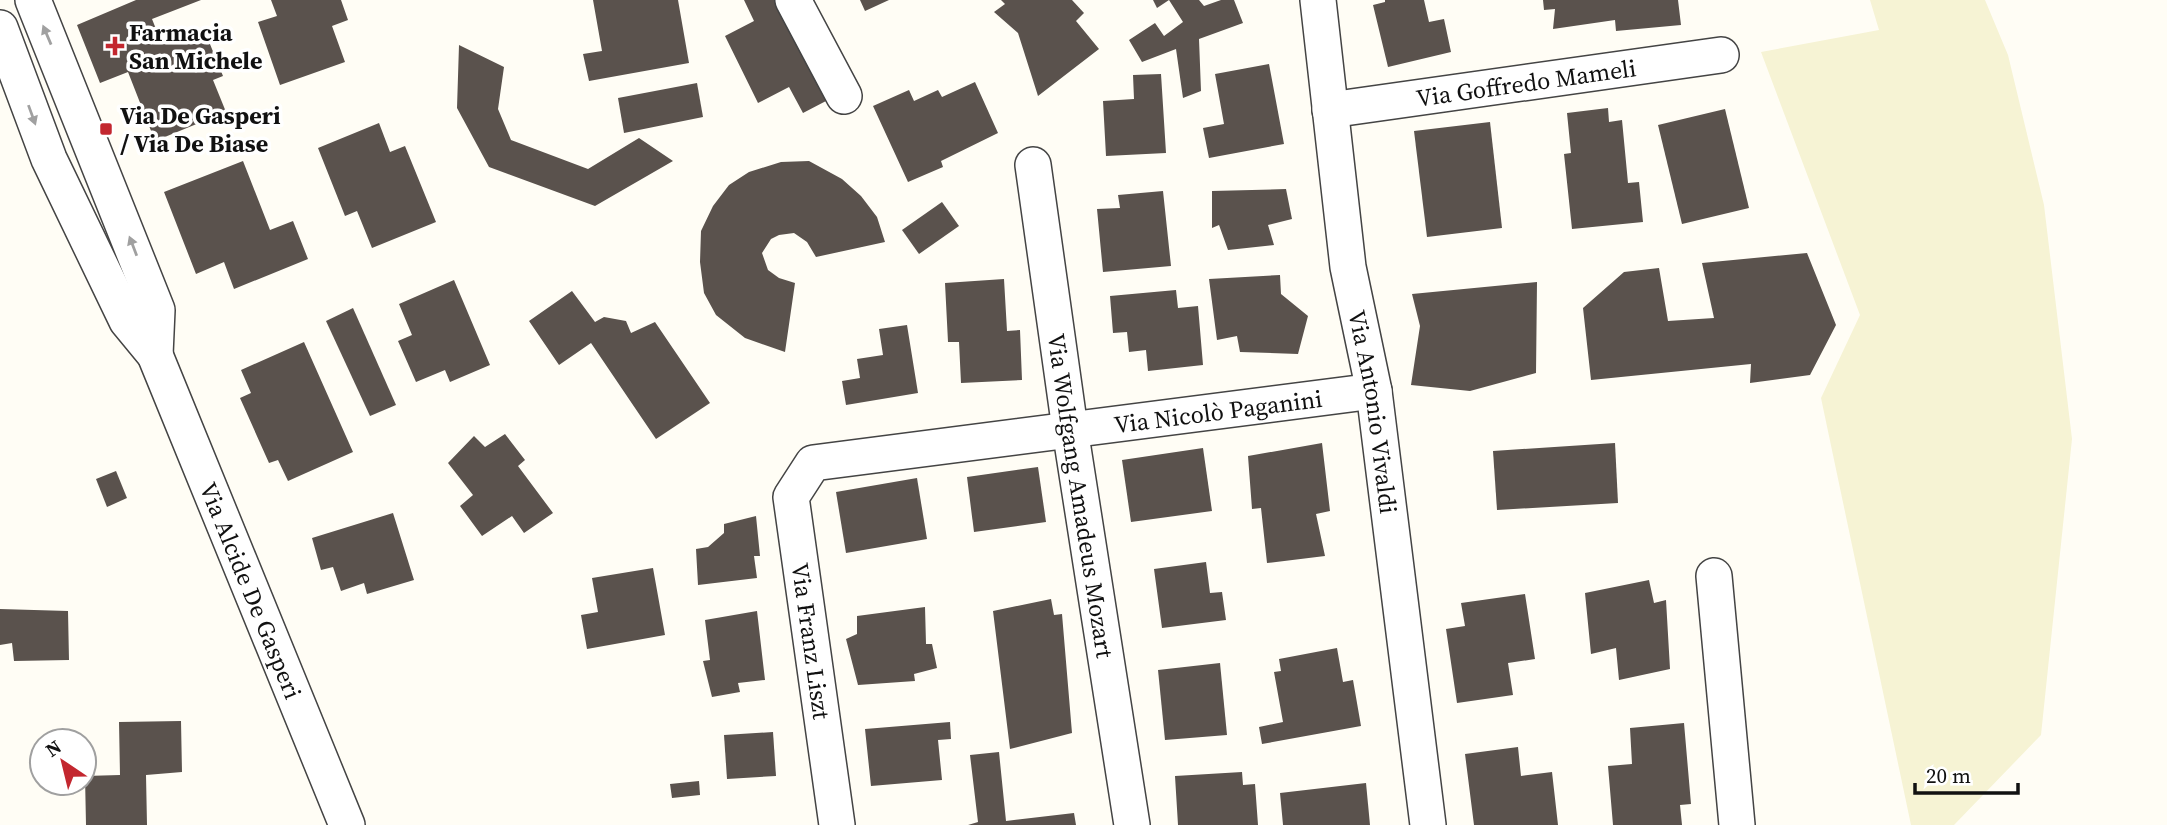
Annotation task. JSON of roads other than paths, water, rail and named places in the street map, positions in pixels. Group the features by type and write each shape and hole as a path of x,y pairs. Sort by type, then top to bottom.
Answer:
{"street":[{"name":"Via Alcide De Gasperi","path":"33,0 158,310 155,355"},
{"path":"793,0 844,96"},
{"name":"Via Antonio Vivaldi","path":"1318,0 1348,267 1374,391 1428,825"},
{"name":"Via Alcide De Gasperi","path":"0,28 49,159 127,321 155,355 347,825"},
{"name":"Via Goffredo Mameli","path":"1331,110 1721,55"},
{"name":"Via Wolfgang Amadeus Mozart","path":"1033,166 1070,429 1132,825"},
{"name":"Via Nicolò Paganini","path":"813,463 1374,391"},
{"name":"Via Franz Liszt","path":"813,463 792,497 837,825"},
{"path":"1714,576 1737,825"}],"place":[{"name":"Farmacia San Michele","path":"115,46"},
{"name":"Via De Gasperi / Via De Biase","path":"106,129"}]}
